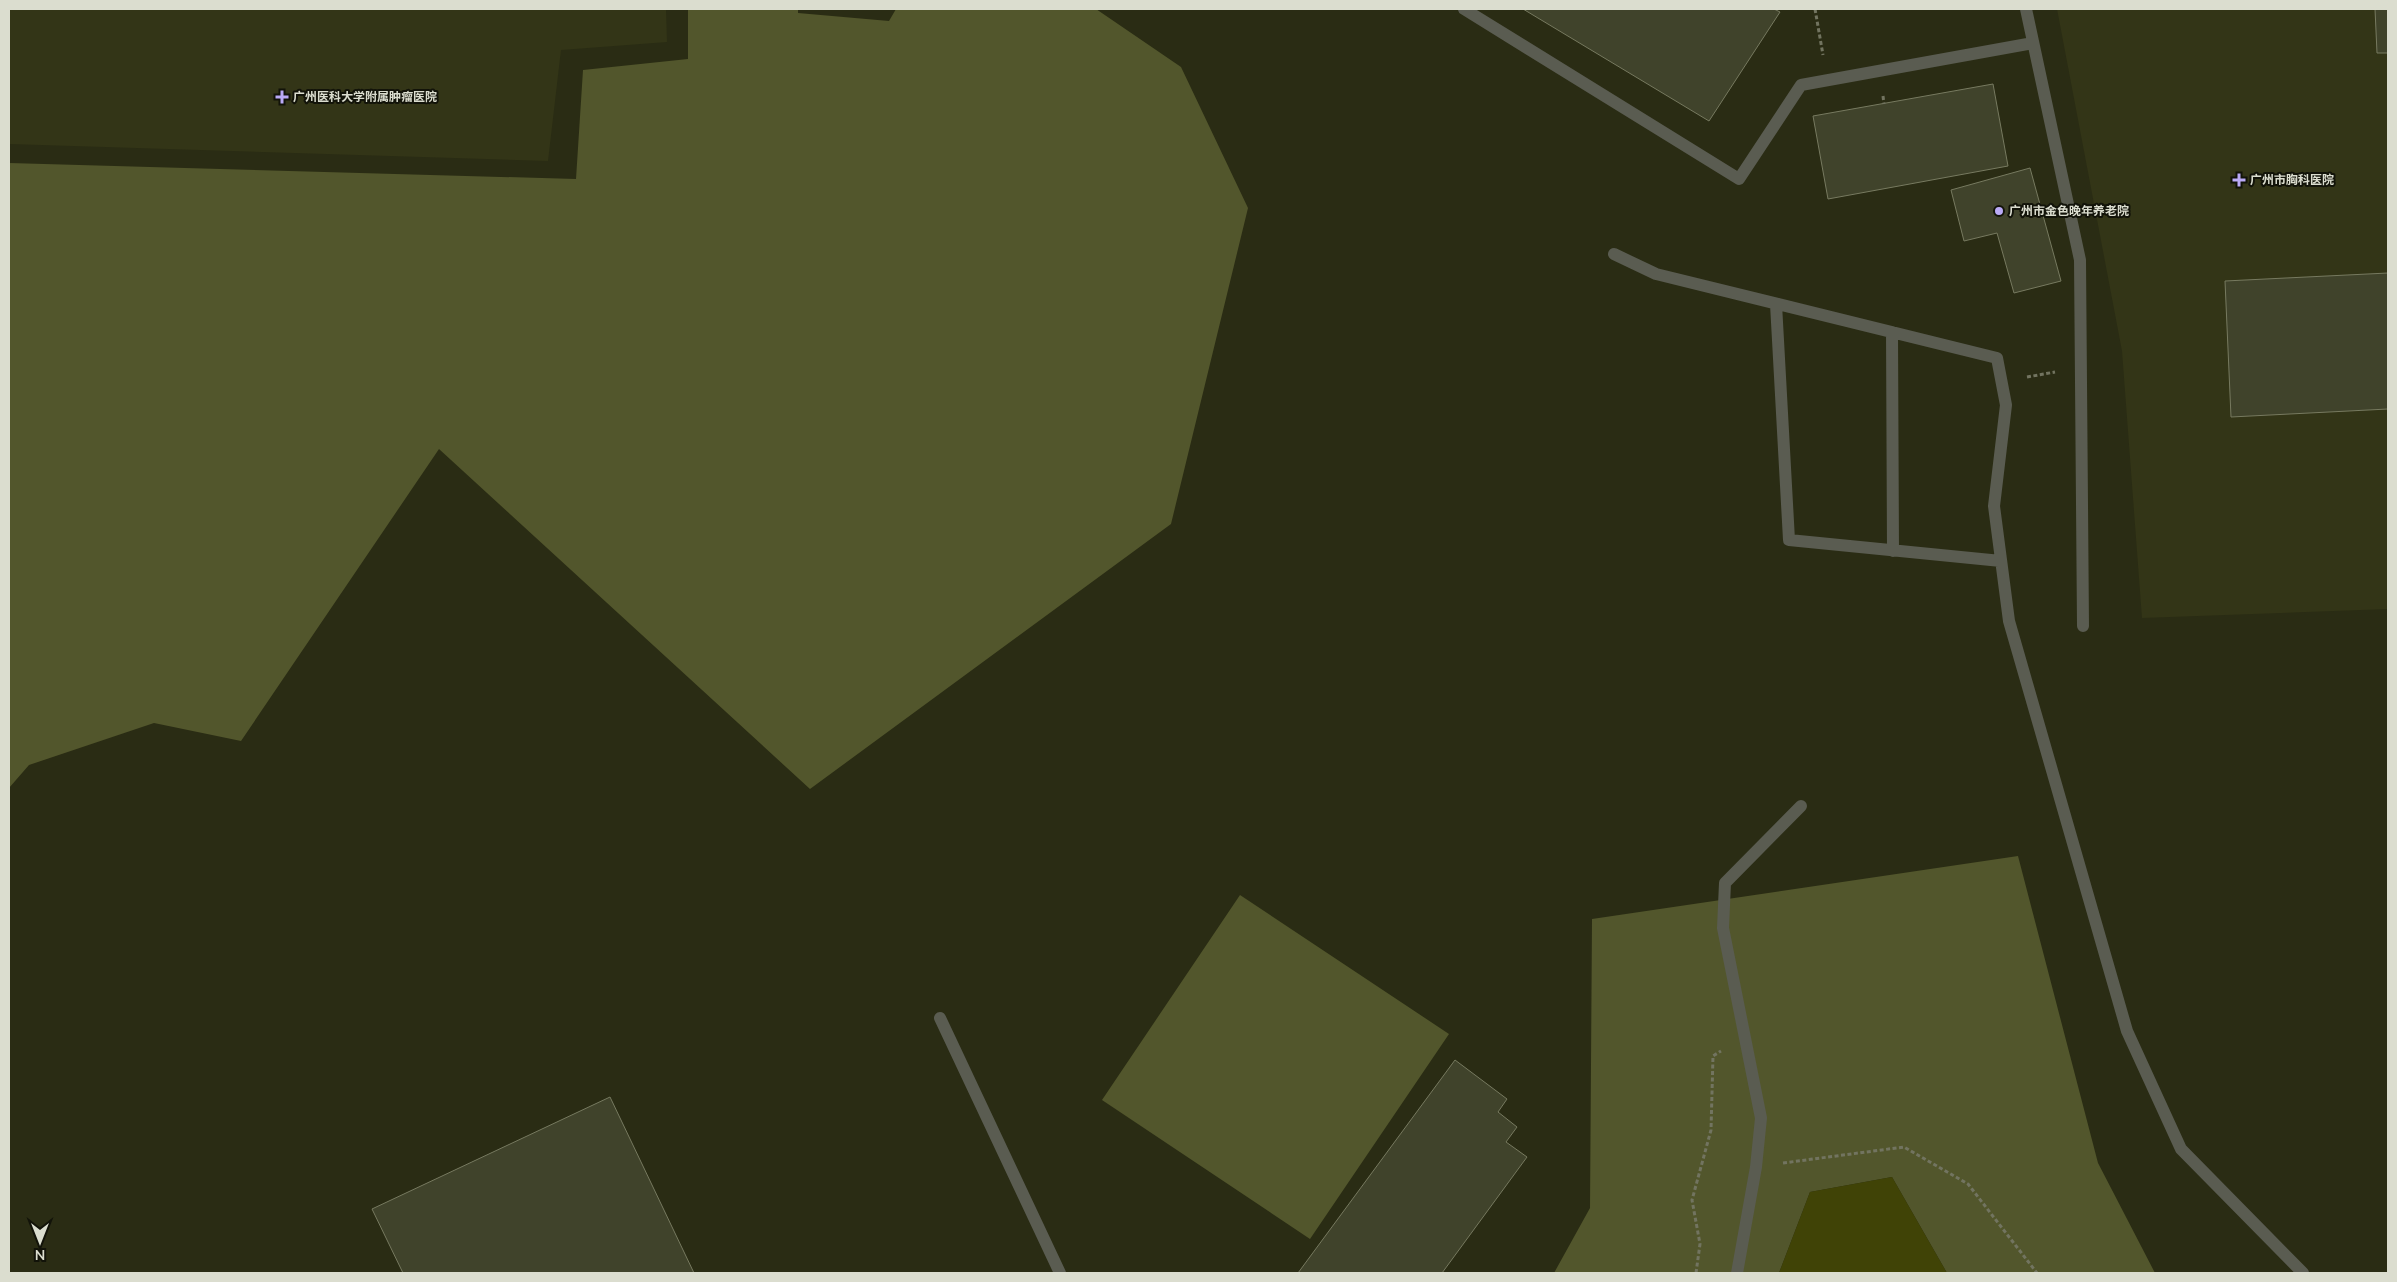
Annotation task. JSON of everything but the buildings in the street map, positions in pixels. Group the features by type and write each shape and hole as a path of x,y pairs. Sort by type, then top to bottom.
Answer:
{"lane":[{"path":"1464,9 1739,179 1801,85 2033,43"},
{"path":"2026,9 2080,260 2083,626"},
{"path":"1614,254 1656,274 1997,358 2006,405 1994,506 2009,621 2127,1031 2181,1149 2303,1273"},
{"path":"1776,304 1789,540 2001,561"},
{"path":"1892,332 1893,551"},
{"path":"1737,1273 1756,1167 1761,1118 1723,928 1725,883 1801,806"},
{"path":"940,1018 1060,1273"}],"path":[{"path":"1815,9 1827,80"},
{"path":"2001,381 2081,368"},
{"path":"1696,1273 1700,1244 1692,1200 1711,1130 1713,1056 1745,1036"},
{"path":"1756,1167 1904,1147 1968,1184 2037,1273"}],"shaded area":[{"name":"广州医科大学附属肿瘤医院","path":"9,9 666,9 667,42 561,50 548,161 9,144"},
{"path":"688,9 798,9 798,13 889,21 896,9 1096,9 1181,67 1248,208 1171,524 810,789 439,449 241,741 154,723 29,765 9,788 9,163 576,179 583,70 688,59"},
{"name":"广州市胸科医院","path":"2057,9 2388,9 2388,609 2142,618 2122,351"},
{"path":"2018,856 2098,1163 2155,1273 1947,1273 1892,1177 1810,1192 1779,1273 1554,1273 1590,1208 1592,919"},
{"path":"1240,895 1449,1034 1310,1239 1102,1100"},
{"path":"1892,1177 1947,1273 1779,1273 1810,1192"}],"place":[{"name":"广州医科大学附属肿瘤医院","path":"282,97"},
{"name":"广州市胸科医院","path":"2239,180"},
{"name":"广州市金色晚年养老院","path":"1999,211"}]}
